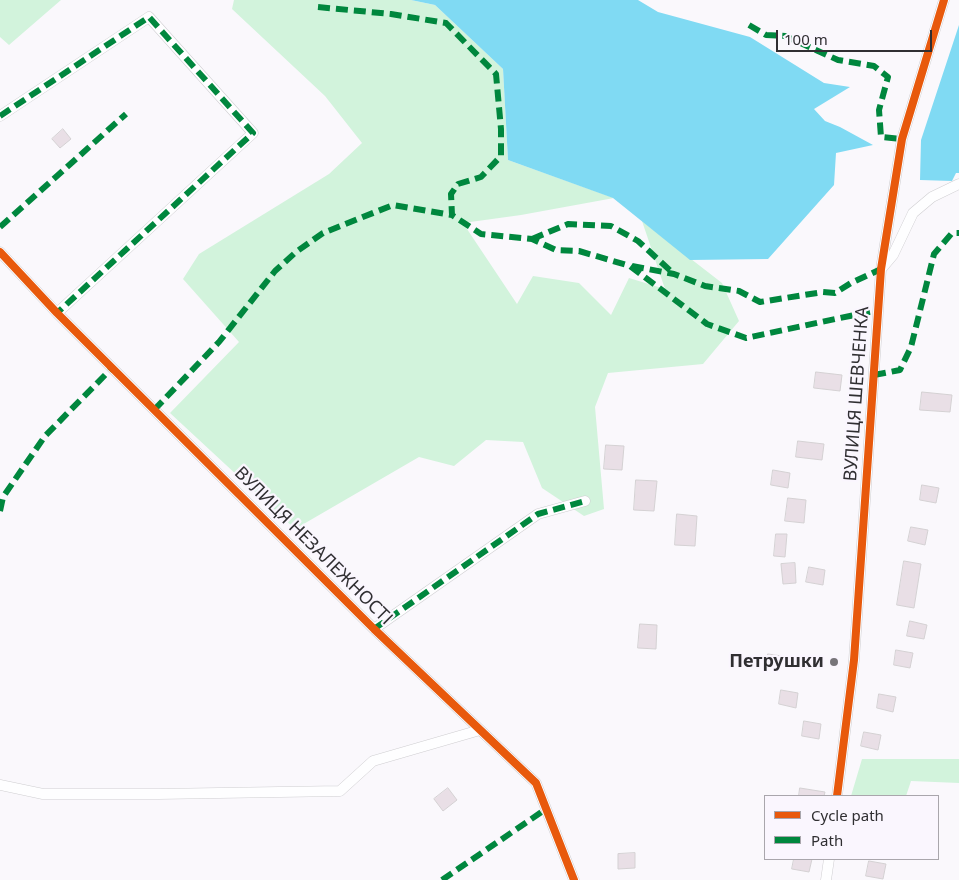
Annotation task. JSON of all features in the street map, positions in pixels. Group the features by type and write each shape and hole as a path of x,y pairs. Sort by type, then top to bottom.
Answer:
{"street":[{"name":"ВУЛИЦЯ ШЕВЧЕНКА","path":"837,795 854,660 881,269 902,139 944,0"},
{"path":"0,116 149,17 253,133 57,313"},
{"path":"881,269 894,256 912,213 932,196 959,184"},
{"name":"ВУЛИЦЯ НЕЗАЛЕЖНОСТІ","path":"0,252 57,313 374,629 536,783 574,880"},
{"path":"374,629 538,514 585,501"},
{"path":"0,785 43,794 340,791 373,761 480,730"},
{"path":"826,880 829,860"}],"green space":[{"path":"0,0 61,0 9,45 0,37"},
{"path":"234,0 411,0 435,5 503,69 508,160 614,198 521,215 463,223 517,304 533,276 579,283 611,315 629,278 665,289 642,221 722,283 739,321 703,364 608,373 595,407 604,509 584,516 542,488 523,442 486,440 454,466 419,457 295,529 170,413 239,342 183,279 199,254 329,174 362,143 325,96 232,9"},
{"path":"862,759 959,759 959,783 911,781 906,795 851,795"}],"water":[{"path":"411,0 638,0 658,12 750,37 824,83 850,87 814,109 825,121 873,145 836,153 834,185 768,259 690,260 613,198 508,160 503,69 435,5"},
{"path":"959,25 959,173 956,173 952,181 920,180 921,140"}],"building":[{"path":"63,129 71,139 60,148 52,139"},
{"path":"816,372 842,375 840,391 814,388"},
{"path":"922,392 952,395 950,412 920,410"},
{"path":"798,441 824,444 822,460 796,457"},
{"path":"606,445 624,446 622,470 604,469"},
{"path":"773,470 790,473 788,488 771,485"},
{"path":"636,480 657,481 654,511 634,510"},
{"path":"922,485 939,488 936,503 920,500"},
{"path":"788,498 806,500 804,523 785,521"},
{"path":"677,514 697,516 695,546 675,545"},
{"path":"911,527 928,530 925,545 908,541"},
{"path":"776,534 787,534 785,557 774,556"},
{"path":"904,561 921,564 914,608 897,605"},
{"path":"795,563 796,583 783,584 781,564"},
{"path":"809,567 825,570 823,585 806,582"},
{"path":"910,621 927,625 924,639 907,636"},
{"path":"640,624 657,625 656,649 638,648"},
{"path":"896,650 913,653 910,668 894,665"},
{"path":"768,654 782,656 780,669 766,667"},
{"path":"781,690 798,693 796,708 779,704"},
{"path":"879,694 896,697 893,712 877,708"},
{"path":"804,721 821,724 819,739 802,736"},
{"path":"864,732 881,735 878,750 861,746"},
{"path":"448,788 457,800 443,811 434,799"},
{"path":"800,788 825,792 824,795 799,795"},
{"path":"635,853 635,868 618,869 618,854"},
{"path":"794,860 812,860 809,872 792,869"},
{"path":"869,861 886,864 883,879 866,876"}],"marked path":[{"path":"318,7 391,14 446,23 496,74 501,129 501,156 481,177 458,184 451,194 452,215 481,234 532,239 556,250 579,251 630,266 707,324 746,338 878,310"},
{"path":"0,116 149,17 253,133 57,313"},
{"path":"749,25 766,35 785,36 838,60 874,66 888,77 879,110 881,137 902,139"},
{"path":"0,227 126,114"},
{"path":"154,410 219,342 275,271 296,252 323,233 393,205 452,215"},
{"path":"532,239 568,224 611,226 638,241 674,274"},
{"path":"874,375 900,370 911,347 934,254 952,233 959,233"},
{"path":"632,266 674,274 705,286 739,291 760,302 823,292 835,293 881,269"},
{"path":"0,511 3,497 45,436 112,368"},
{"path":"374,629 538,514 585,501"},
{"path":"442,880 546,809"}],"cycle path":[{"path":"837,795 854,660 881,269 902,139 944,0"},
{"path":"0,252 57,313 374,629 536,783 574,880"}],"place":[{"name":"Петрушки","path":"834,662"}]}
